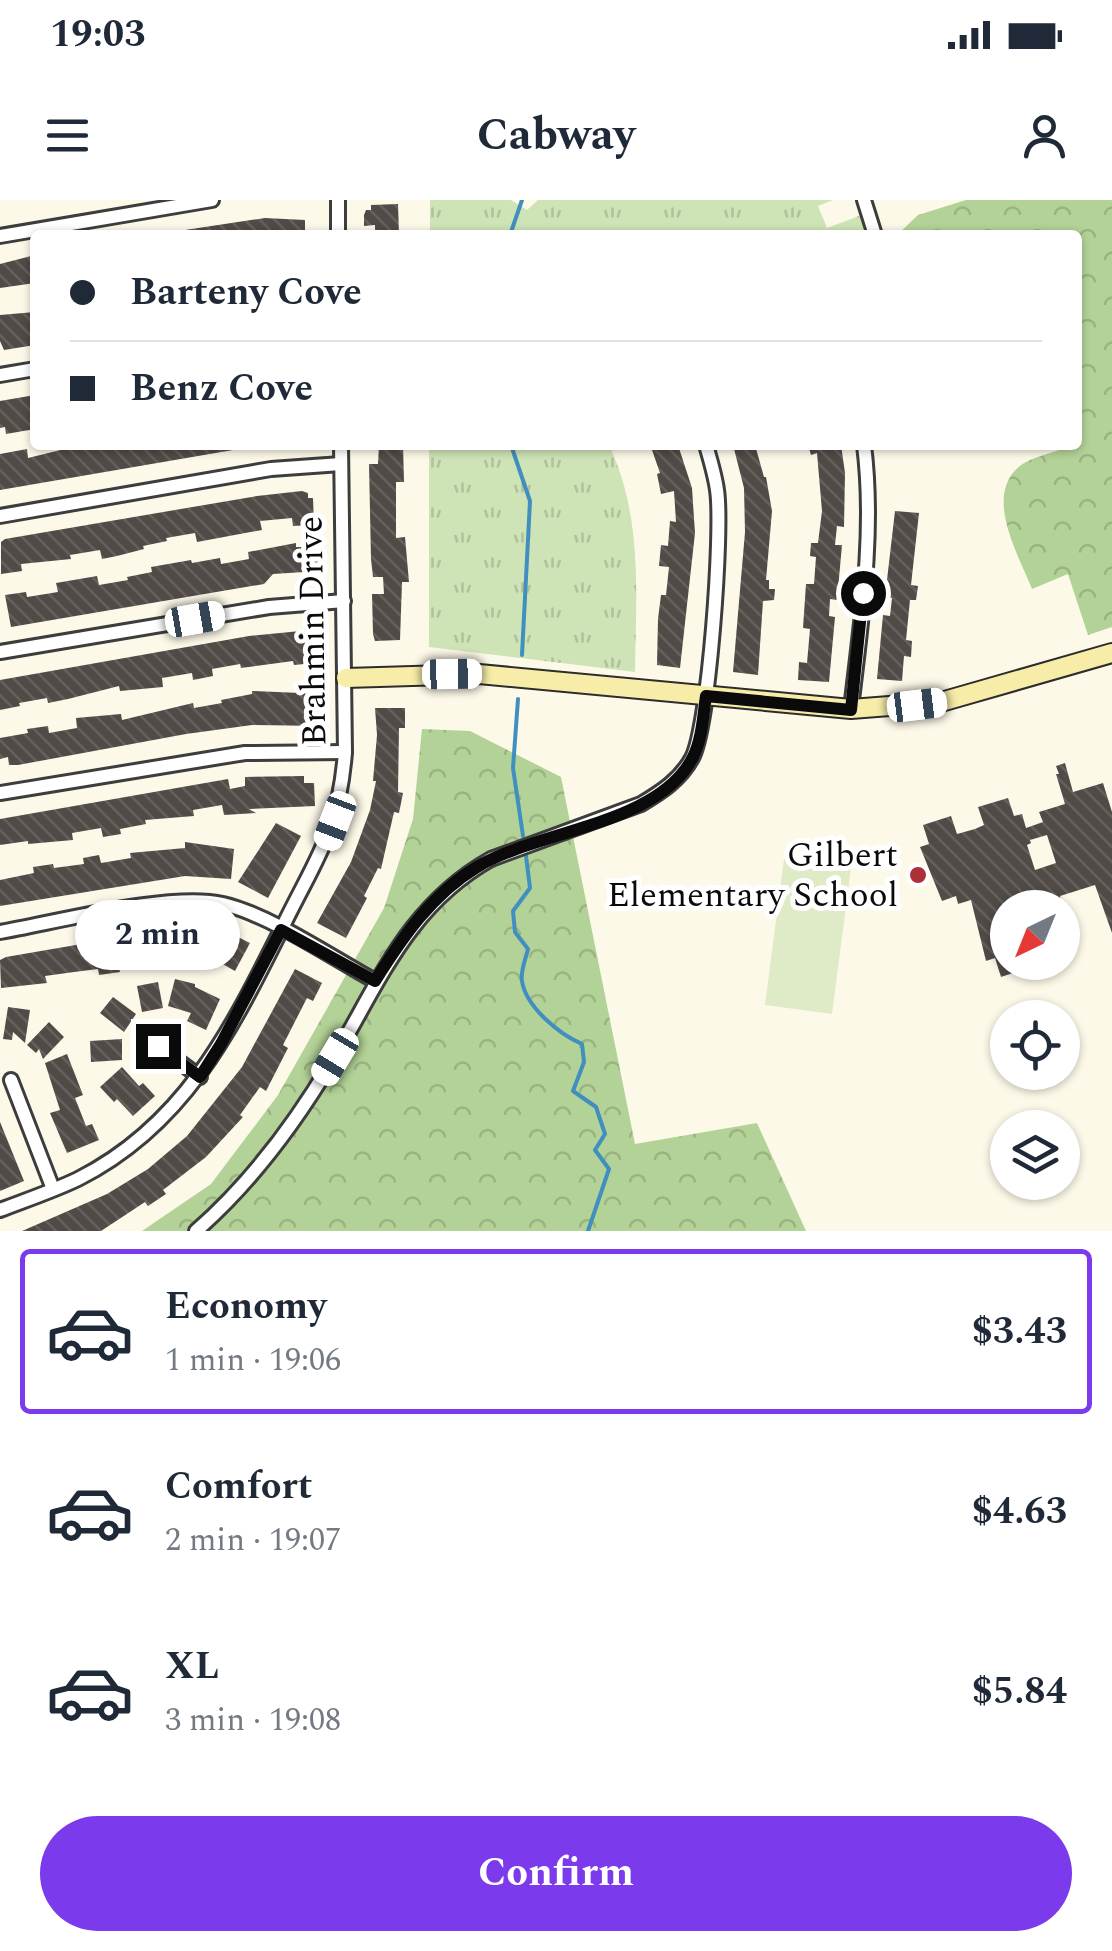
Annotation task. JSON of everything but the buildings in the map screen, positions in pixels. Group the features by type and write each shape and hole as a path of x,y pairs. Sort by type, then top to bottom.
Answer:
{"street":[{"path":"35,230 212,200"},
{"path":"338,200 338,230"},
{"path":"864,200 873,230"},
{"path":"0,236 30,231"},
{"path":"0,375 30,370"},
{"name":"Brahmin Drive","path":"0,1210 78,1179 136,1142 200,1077 326,845 342,794 345,752 341,450"},
{"path":"196,1231 244,1187 278,1143 316,1089 375,981 411,927 472,870 504,853 612,817 664,791 682,774 693,756 706,696 719,518 718,490 707,450"},
{"path":"851,710 866,562 869,487 865,450"},
{"path":"0,516 272,469 341,464"},
{"path":"0,652 269,607 344,602"},
{"path":"346,678 479,674 851,710 940,702 1112,653"},
{"path":"0,792 245,753 345,752"},
{"path":"0,932 168,902 198,901 246,912 375,981"},
{"path":"158,1046 200,1077"},
{"path":"10,1080 53,1190"}],"green space":[{"path":"430,200 511,200 527,210 538,200 833,200 818,206 827,228 864,214 868,230 430,230"},
{"path":"966,200 1112,200 1112,627 1088,635 1068,574 1032,589 1007,526 1004,508 1004,492 1021,465 1059,450 1082,450 1082,230 902,230 918,215"},
{"path":"429,450 611,450 628,500 632,528 635,672 429,647"},
{"path":"422,729 470,731 561,777 635,1144 757,1123 806,1231 142,1231 211,1184 278,1095 384,908 413,819"},
{"path":"784,859 851,868 832,1014 765,1005"}],"waterway":[{"path":"512,230 522,200"},
{"path":"513,450 530,501 522,655"},
{"path":"518,699 513,768 523,836"},
{"path":"526,856 530,888 513,911 515,932 528,949 522,981 545,1019 582,1044 584,1062 573,1091 596,1107 605,1134 595,1150 609,1169 588,1231"}],"place":[{"name":"Gilbert Elementary School","path":"918,875"}],"route":[{"path":"158,1046 200,1077 281,930 375,981 423,913 472,870 504,853 612,817 664,791 682,774 693,756 706,696 851,710 863,593"}]}
